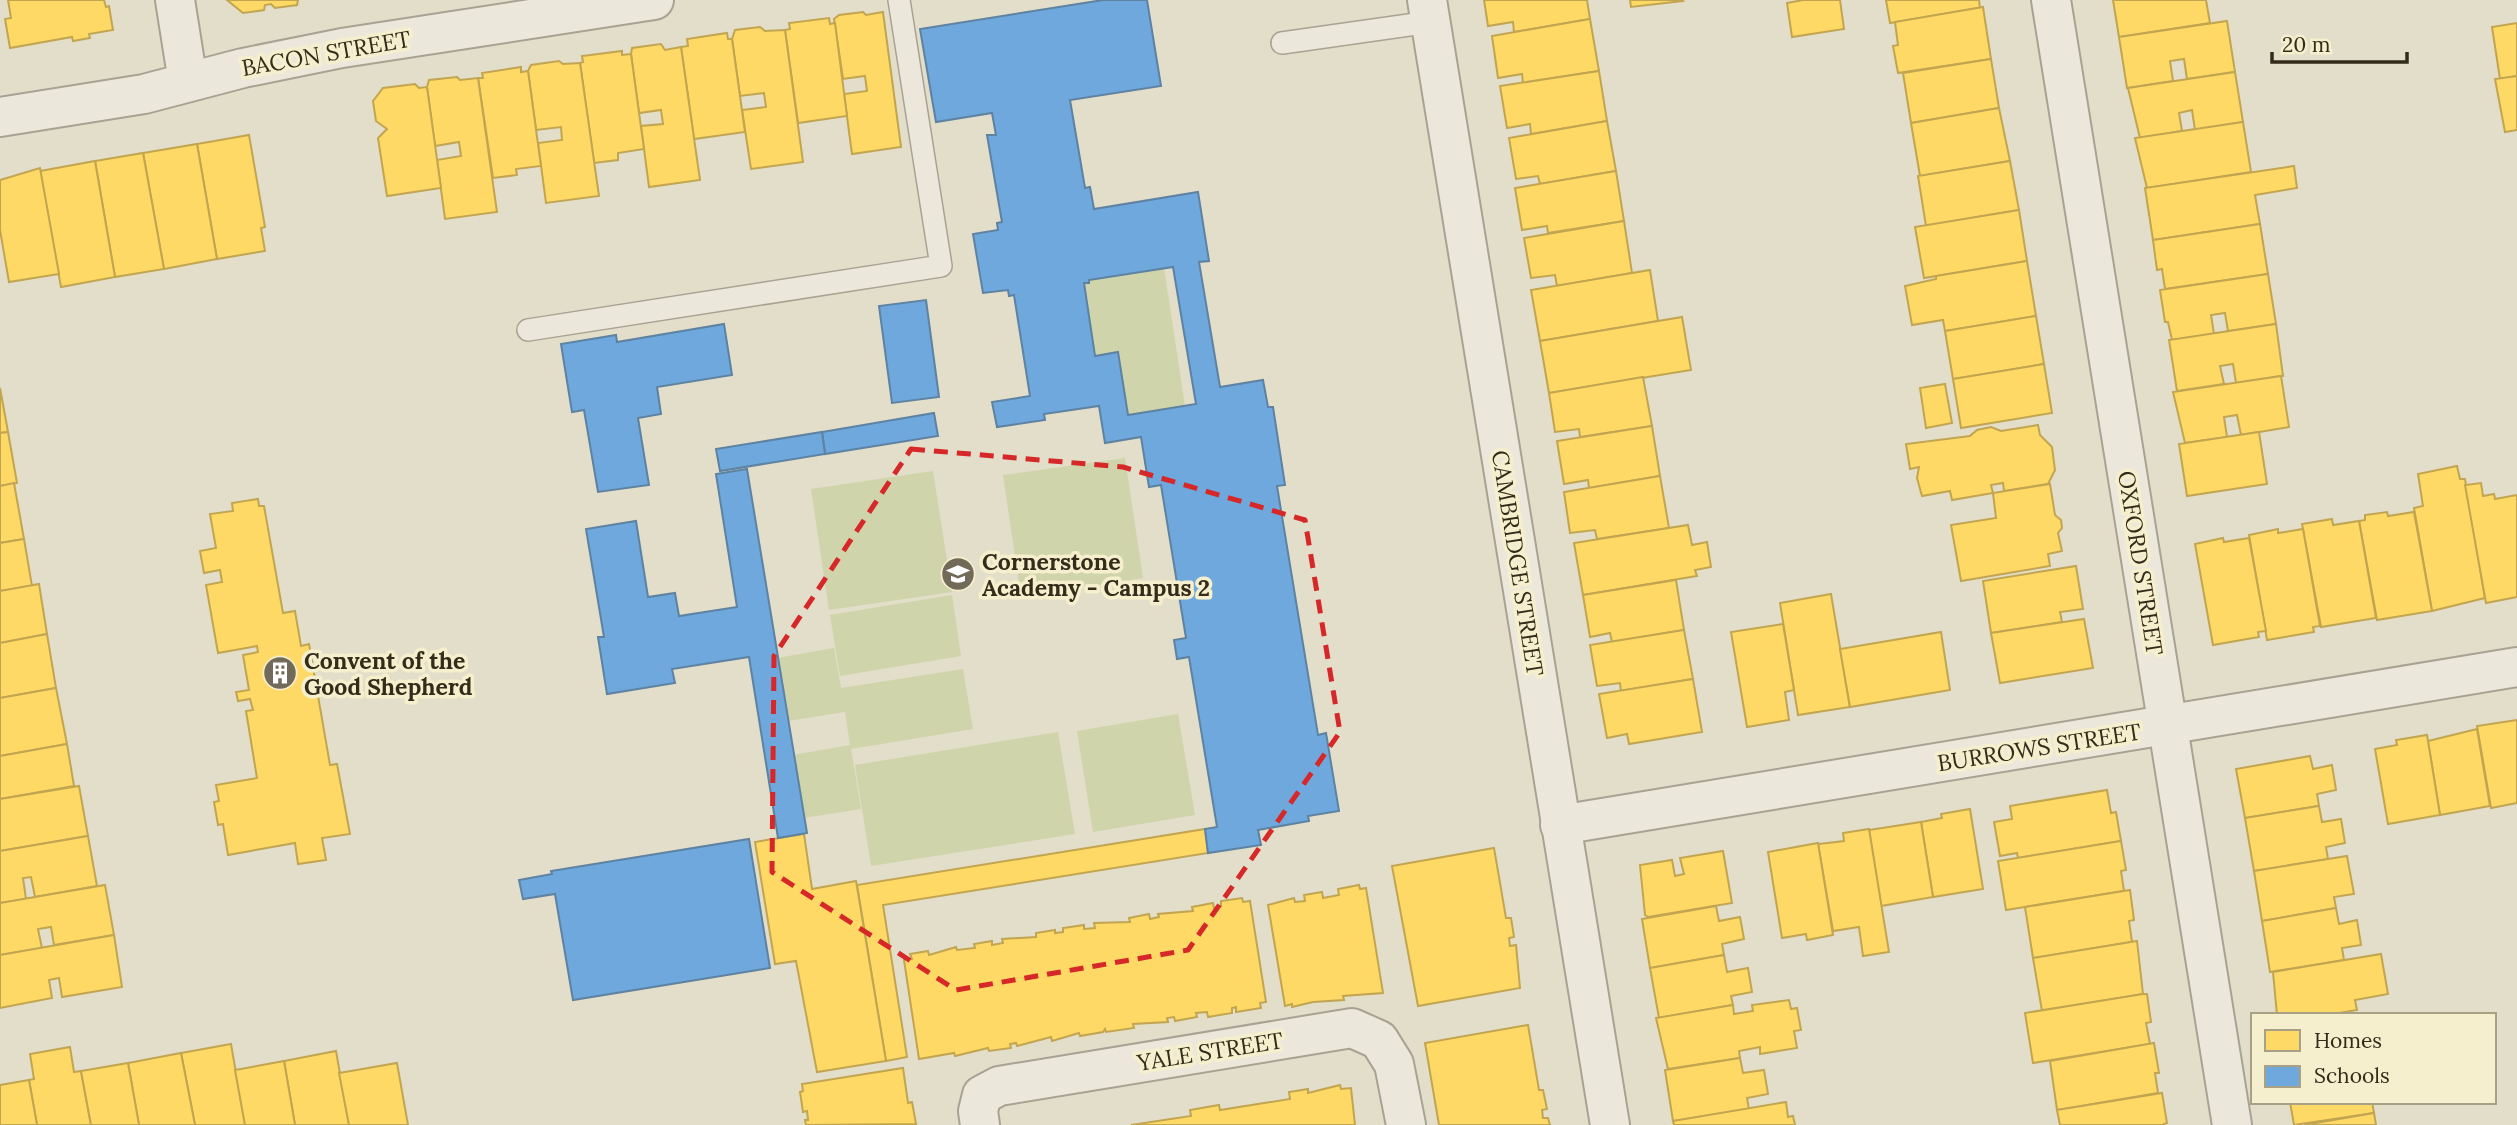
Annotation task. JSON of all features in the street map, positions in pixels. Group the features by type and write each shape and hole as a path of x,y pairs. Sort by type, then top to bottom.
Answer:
{"street":[{"path":"175,0 188,82"},
{"name":"BACON STREET","path":"0,117 144,94 342,48 654,0"},
{"name":"OXFORD STREET","path":"2050,0 2232,1125"},
{"name":"CAMBRIDGE STREET","path":"1429,11 1609,1125"},
{"name":"BURROWS STREET","path":"1560,825 2517,667"},
{"name":"YALE STREET","path":"980,1125 978,1111 982,1095 999,1086 1352,1028 1379,1040 1394,1064 1406,1125"}],"lane":[{"path":"528,330 941,266 899,0"},
{"path":"1282,43 1429,11"}],"highlighted area":[{"path":"911,449 1123,467 1305,520 1340,732 1188,950 956,990 772,872 774,656"}],"green space":[{"path":"1164,268 1185,406 1128,415 1118,352 1095,356 1084,283"},
{"path":"1125,458 1143,578 1021,597 1003,475"},
{"path":"933,471 952,592 829,610 811,489"},
{"path":"952,595 961,656 840,676 830,615"},
{"path":"834,648 841,688 963,669 973,729 851,749 861,809 804,818 793,755 850,745 845,712 788,721 777,658"},
{"path":"1178,714 1195,815 1093,832 1077,731"},
{"path":"1058,732 1075,834 871,866 855,765"}],"building: Homes":[{"path":"8,0 104,0 106,7 109,6 113,30 89,34 90,38 73,41 72,37 10,48 5,19 11,18"},
{"path":"227,0 298,0 297,5 275,8 271,4 265,5 264,10 243,13"},
{"path":"1484,0 1587,0 1590,19 1514,32 1513,22 1488,26"},
{"path":"1630,0 1682,0 1683,1 1631,7"},
{"path":"1840,0 1844,29 1792,37 1787,3"},
{"path":"1886,0 1979,0 1980,8 1890,23"},
{"path":"2113,0 2206,0 2210,23 2119,37"},
{"path":"1983,7 1991,59 1898,73 1893,46 1898,45 1895,22"},
{"path":"863,12 866,15 883,12 901,147 852,154 844,94 867,91 865,76 843,79 834,19 839,15"},
{"path":"829,18 830,24 835,23 847,116 798,123 785,30 790,29 789,23"},
{"path":"1590,19 1599,71 1523,83 1522,74 1498,78 1492,36"},
{"path":"2227,21 2235,72 2187,79 2184,59 2170,61 2173,81 2127,88 2119,37"},
{"path":"2517,23 2517,76 2500,79 2492,27"},
{"path":"760,27 765,31 785,30 803,162 751,169 742,110 766,107 764,93 740,96 732,39 735,30"},
{"path":"727,33 728,39 732,39 745,132 694,139 681,47 688,46 687,39"},
{"path":"661,44 665,50 681,47 700,180 649,187 641,126 663,124 661,110 639,113 631,54 632,48"},
{"path":"622,51 622,55 631,54 644,149 618,153 618,160 594,163 580,63 583,62 582,56"},
{"path":"1991,59 1999,108 1911,123 1903,73"},
{"path":"559,61 563,64 580,63 599,196 546,203 538,143 562,140 561,127 536,130 528,71 531,65"},
{"path":"521,67 521,72 528,71 541,166 516,169 517,175 493,178 478,78 483,78 482,73"},
{"path":"1599,71 1607,121 1531,134 1530,124 1507,128 1500,86"},
{"path":"2235,72 2243,122 2195,130 2192,110 2179,113 2182,131 2140,138 2128,88"},
{"path":"2517,76 2517,130 2505,132 2495,79"},
{"path":"457,77 460,80 478,78 497,212 445,219 437,160 461,156 459,142 435,146 427,87 429,80"},
{"path":"415,84 419,88 427,87 441,188 387,196 378,138 387,129 376,121 373,101 383,88"},
{"path":"1999,108 2010,161 1920,176 1911,123"},
{"path":"1607,121 1616,171 1540,184 1538,176 1516,179 1509,138"},
{"path":"2243,122 2251,172 2147,188 2135,138"},
{"path":"249,135 265,227 261,228 265,251 217,259 197,144"},
{"path":"197,144 217,259 164,269 143,153"},
{"path":"143,153 164,269 115,277 95,161"},
{"path":"95,161 115,277 61,287 40,171"},
{"path":"2010,161 2019,210 1926,226 1918,176"},
{"path":"2294,166 2297,188 2255,195 2260,224 2153,240 2145,188"},
{"path":"40,168 59,274 9,282 0,230 0,180"},
{"path":"1616,171 1624,221 1548,233 1547,226 1522,230 1515,188"},
{"path":"2019,210 2027,261 1924,278 1915,227"},
{"path":"1624,221 1632,273 1557,286 1555,275 1531,278 1524,238"},
{"path":"2260,224 2268,274 2165,289 2162,269 2157,270 2153,240"},
{"path":"2027,261 2036,316 1945,331 1943,320 1912,325 1905,286 1936,279 1936,276"},
{"path":"1650,270 1658,321 1540,341 1531,290"},
{"path":"2268,274 2276,324 2228,331 2225,313 2211,315 2214,334 2172,340 2168,322 2165,322 2160,290"},
{"path":"2036,316 2044,364 1953,379 1945,331"},
{"path":"1682,317 1691,370 1549,393 1540,341"},
{"path":"2276,324 2283,376 2236,383 2233,364 2220,366 2224,384 2177,391 2169,340"},
{"path":"2044,364 2052,413 1961,428 1953,379"},
{"path":"2281,376 2289,427 2241,435 2237,415 2224,417 2227,437 2185,443 2173,392"},
{"path":"1643,377 1652,426 1580,437 1579,429 1555,432 1549,393"},
{"path":"1945,384 1952,423 1926,428 1920,388"},
{"path":"0,388 8,432 0,433"},
{"path":"2038,425 2040,435 2052,447 2055,470 2048,484 2004,491 2003,483 1991,485 1993,493 1952,500 1950,491 1922,496 1917,478 1919,467 1910,469 1906,444 1970,436 1977,430 1991,427 2001,431"},
{"path":"1652,426 1660,476 1589,488 1588,480 1564,484 1557,441"},
{"path":"8,432 17,483 0,486 0,433"},
{"path":"2259,432 2267,484 2187,496 2179,444"},
{"path":"2457,466 2460,479 2465,479 2485,598 2432,611 2414,508 2423,506 2418,474"},
{"path":"1660,476 1669,528 1597,539 1595,530 1570,533 1564,492"},
{"path":"14,483 24,539 0,543 0,486"},
{"path":"2481,483 2483,496 2494,494 2495,499 2517,495 2517,597 2486,603 2465,485"},
{"path":"2050,484 2055,515 2061,520 2062,528 2058,533 2062,551 2048,554 2050,566 1961,581 1951,525 1996,518 1993,493"},
{"name":"Convent of the Good Shepherd","path":"258,499 259,506 264,506 283,613 295,611 301,646 309,644 330,765 337,764 350,834 322,838 326,860 298,864 295,843 228,855 223,824 218,825 214,802 219,801 216,785 257,778 246,711 253,710 250,699 238,701 236,692 249,690 243,655 258,652 257,646 218,653 206,585 222,582 220,570 204,573 200,551 216,548 210,514 233,511 232,503"},
{"path":"2387,512 2388,516 2414,512 2432,611 2377,620 2359,521 2365,520 2365,515"},
{"path":"2332,519 2333,525 2359,521 2376,618 2321,627 2302,524"},
{"path":"1688,525 1692,545 1707,542 1711,567 1695,570 1697,576 1583,595 1574,543"},
{"path":"2278,529 2278,533 2303,529 2320,626 2313,627 2314,632 2267,640 2249,535"},
{"path":"2223,538 2224,542 2249,538 2266,631 2258,632 2259,637 2213,645 2195,544"},
{"path":"24,539 32,586 0,591 0,543"},
{"path":"2076,566 2083,609 2060,612 2062,622 1991,633 1983,581"},
{"path":"1676,580 1684,630 1612,642 1610,633 1590,637 1583,595"},
{"path":"39,584 47,634 0,643 0,591"},
{"path":"1831,594 1850,707 1798,715 1780,603"},
{"path":"2084,619 2093,668 2000,683 1991,633"},
{"path":"1783,624 1794,690 1785,692 1789,720 1747,727 1731,632"},
{"path":"1684,630 1693,679 1621,691 1620,683 1597,686 1590,645"},
{"path":"1941,632 1950,690 1850,707 1840,649"},
{"path":"47,634 56,688 0,698 0,643"},
{"path":"1693,679 1702,732 1629,744 1627,734 1607,738 1599,694"},
{"path":"56,688 67,744 0,756 0,698"},
{"path":"2517,720 2517,803 2491,808 2477,726"},
{"path":"2477,729 2490,806 2440,815 2428,741"},
{"path":"2427,735 2440,815 2388,824 2375,749 2397,745 2396,740"},
{"path":"67,744 74,786 0,799 0,756"},
{"path":"2310,756 2313,769 2332,765 2336,790 2317,794 2319,806 2245,818 2236,769"},
{"path":"79,786 88,836 0,851 0,799"},
{"path":"2107,790 2111,813 2116,812 2121,841 2018,858 2017,853 2000,856 1994,822 2012,819 2010,806"},
{"path":"2319,806 2322,822 2341,819 2345,843 2326,847 2328,859 2254,871 2245,818"},
{"path":"1970,809 1983,889 1933,897 1921,822 1942,818 1941,814"},
{"path":"1921,822 1933,897 1881,906 1869,830"},
{"path":"1205,829 1208,853 883,905 907,1057 886,1061 857,885"},
{"path":"1869,829 1889,952 1863,956 1859,927 1833,931 1818,844 1844,841 1843,833"},
{"path":"804,834 812,889 856,881 886,1061 817,1072 796,961 775,964 755,842"},
{"path":"88,836 97,886 35,897 31,877 23,878 26,899 0,903 0,851"},
{"path":"2121,841 2126,870 2121,871 2124,891 2006,910 1998,861"},
{"path":"1818,843 1833,935 1807,940 1806,934 1782,938 1768,852"},
{"path":"1494,848 1506,918 1511,918 1514,937 1509,938 1510,946 1516,945 1520,988 1418,1006 1392,866"},
{"path":"1723,851 1732,903 1648,917 1645,915 1640,865 1672,860 1675,876 1684,874 1680,858"},
{"path":"2347,856 2354,894 2334,897 2336,908 2262,921 2254,871"},
{"path":"105,885 114,935 54,945 51,927 38,929 42,948 0,955 0,903"},
{"path":"1359,885 1360,889 1366,888 1383,993 1343,996 1344,1000 1285,1006 1268,905 1294,898 1295,902 1305,901 1304,895 1322,892 1323,898 1339,895 1338,889"},
{"path":"2130,890 2134,920 2129,921 2132,942 2033,958 2025,907"},
{"path":"1242,898 1243,902 1250,901 1266,1002 1260,1003 1261,1008 1236,1012 1236,1007 1232,1008 1232,1013 1208,1017 1207,1012 1196,1013 1197,1017 1175,1021 1174,1017 1167,1018 1168,1022 1133,1024 1134,1028 1106,1032 1105,1029 1103,1032 1080,1036 1079,1033 1052,1041 1051,1037 1017,1046 1016,1043 1010,1044 1011,1048 989,1051 988,1048 955,1056 954,1053 919,1059 904,960 912,959 910,954 928,951 929,955 956,947 957,950 975,948 974,944 992,941 992,945 1003,943 1002,939 1036,937 1036,933 1055,930 1055,933 1063,932 1063,928 1084,925 1084,929 1095,928 1094,923 1130,922 1129,918 1149,914 1150,919 1159,917 1158,914 1193,911 1192,907 1213,903 1214,908 1221,906 1221,901"},
{"path":"1716,906 1719,921 1740,917 1744,939 1722,944 1724,955 1650,968 1642,919"},
{"path":"2336,908 2339,924 2357,920 2361,945 2342,948 2344,960 2270,972 2262,921"},
{"path":"114,935 122,987 62,997 59,978 49,980 52,998 0,1008 0,955"},
{"path":"2137,941 2143,994 2042,1011 2033,958"},
{"path":"2381,954 2388,994 2355,1000 2357,1010 2339,1013 2277,1013 2273,972"},
{"path":"1724,955 1727,972 1748,968 1752,992 1731,996 1733,1005 1659,1018 1650,968"},
{"path":"2147,994 2151,1022 2146,1023 2150,1044 2033,1063 2025,1013"},
{"path":"1789,1000 1791,1009 1797,1008 1801,1030 1794,1031 1797,1048 1760,1054 1760,1047 1739,1051 1740,1058 1668,1069 1656,1018 1733,1005 1734,1014 1753,1011 1752,1005"},
{"path":"1528,1025 1539,1090 1543,1090 1547,1109 1542,1110 1543,1118 1548,1118 1550,1125 1439,1125 1425,1043"},
{"path":"2154,1043 2159,1073 2155,1073 2158,1093 2057,1110 2050,1061"},
{"path":"231,1044 245,1125 195,1125 181,1053"},
{"path":"70,1047 74,1072 81,1071 91,1125 37,1125 29,1080 34,1079 30,1054"},
{"path":"336,1051 349,1125 295,1125 284,1061"},
{"path":"181,1053 195,1125 139,1125 128,1063"},
{"path":"1740,1058 1743,1073 1764,1070 1768,1094 1747,1098 1749,1109 1673,1121 1665,1070"},
{"path":"284,1061 295,1125 245,1125 235,1070"},
{"path":"128,1063 139,1125 91,1125 81,1071"},
{"path":"397,1063 408,1125 349,1125 339,1073"},
{"path":"903,1068 908,1103 912,1102 916,1124 806,1125 807,1111 803,1112 800,1092 803,1091 802,1084"},
{"path":"29,1080 37,1125 0,1125 0,1085"},
{"path":"1340,1085 1341,1089 1351,1088 1355,1125 1131,1125 1191,1116 1190,1110 1219,1105 1220,1110 1290,1099 1289,1092 1308,1089 1308,1093"},
{"path":"2162,1093 2167,1123 2162,1125 2060,1125 2057,1110"},
{"path":"1786,1102 1788,1117 1793,1116 1795,1125 1674,1125 1673,1121"},
{"path":"2290,1104 2372,1104 2374,1113 2294,1125"},
{"path":"2374,1113 2376,1125 2304,1125"}],"building: Schools":[{"path":"1103,0 1147,0 1161,86 1070,100 1085,188 1090,187 1094,209 1198,192 1209,261 1199,262 1220,387 1263,380 1268,407 1273,407 1285,485 1277,486 1318,735 1326,733 1339,811 1308,816 1309,821 1258,830 1261,845 1208,853 1205,829 1217,827 1189,657 1177,659 1174,640 1186,638 1161,485 1149,487 1141,437 1105,443 1099,406 1044,414 1045,420 997,427 992,402 1030,396 1014,295 1009,296 1008,290 983,293 973,234 998,230 997,223 1002,222 987,135 996,135 992,113 936,122 920,29","holes":["1173,267 1196,404 1128,415 1118,352 1095,356 1084,283"]},
{"path":"926,300 939,397 892,403 879,306"},
{"path":"724,324 732,375 657,387 661,414 638,418 649,485 598,492 584,410 572,412 561,344 616,335 617,342"},
{"path":"934,413 938,436 825,454 822,432"},
{"path":"822,432 825,454 720,471 716,449"},
{"path":"747,469 807,833 778,838 749,657 672,669 675,683 607,694 598,637 604,637 586,529 636,521 648,597 675,593 679,616 737,607 716,474"},
{"path":"749,839 770,968 573,1000 555,894 523,899 519,880 552,874 551,871"}],"place":[{"name":"Cornerstone Academy - Campus 2","path":"958,574"},
{"name":"Convent of the Good Shepherd","path":"280,673"}]}
